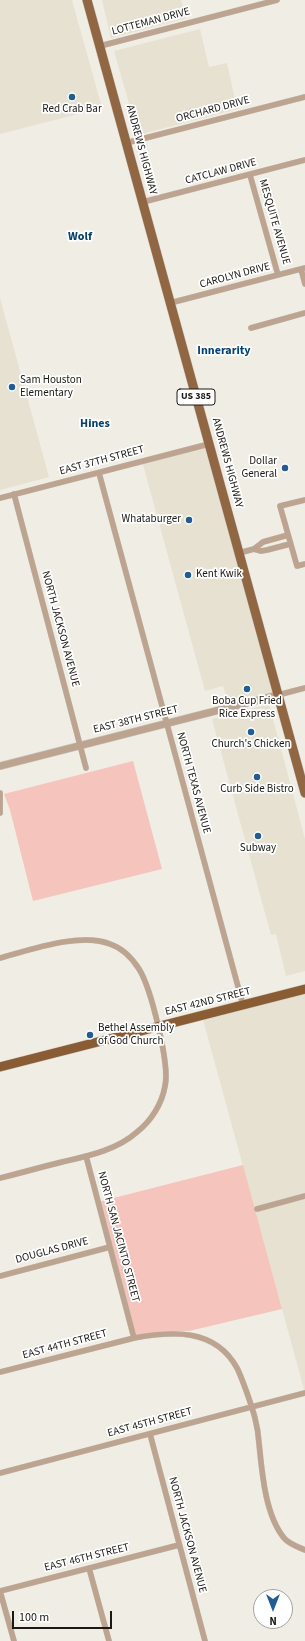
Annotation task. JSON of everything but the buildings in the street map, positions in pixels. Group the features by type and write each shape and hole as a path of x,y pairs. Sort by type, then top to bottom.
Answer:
{"highway":[{"name":"EAST 42ND STREET","path":"0,1067 305,989"}],"main road":[{"name":"ANDREWS HIGHWAY","path":"87,0 305,793"}],"street":[{"name":"LOTTEMAN DRIVE","path":"100,46 278,0"},
{"name":"ORCHARD DRIVE","path":"126,143 305,97"},
{"name":"CATCLAW DRIVE","path":"143,202 305,160"},
{"name":"MESQUITE AVENUE","path":"250,174 278,275"},
{"name":"CAROLYN DRIVE","path":"170,303 303,269"},
{"path":"303,269 305,284"},
{"path":"250,328 305,313"},
{"name":"EAST 37TH STREET","path":"0,498 209,444"},
{"name":"NORTH TEXAS AVENUE","path":"99,473 243,1005"},
{"name":"NORTH JACKSON AVENUE","path":"14,494 86,768"},
{"path":"305,500 280,506 297,566 305,564"},
{"path":"239,553 254,549 263,542 288,535"},
{"path":"254,549 261,551 290,544"},
{"path":"278,695 305,688"},
{"name":"EAST 38TH STREET","path":"0,766 278,695"},
{"path":"0,793 0,813"},
{"path":"0,958 82,939 110,944 126,954 139,968 148,990 158,1027 166,1069 166,1086 160,1103 145,1125 128,1139 108,1149 86,1156 0,1178"},
{"name":"NORTH SAN JACINTO STREET","path":"86,1156 134,1338"},
{"path":"257,1209 305,1196"},
{"name":"DOUGLAS DRIVE","path":"0,1276 110,1247"},
{"path":"134,1338 167,1332 195,1336 212,1344 231,1359 237,1368 252,1407 256,1423 264,1481 275,1525 285,1540 305,1550"},
{"name":"EAST 44TH STREET","path":"0,1372 134,1338"},
{"name":"EAST 45TH STREET","path":"0,1473 305,1393"},
{"name":"NORTH JACKSON AVENUE","path":"150,1434 205,1641"},
{"name":"EAST 46TH STREET","path":"0,1591 179,1544"},
{"path":"89,1568 109,1641"},
{"path":"0,1591 14,1641"}],"shaded area":[{"path":"0,0 72,0 102,108 0,134"},
{"path":"102,0 181,0 186,18 111,38"},
{"path":"200,29 209,67 227,63 237,109 138,135 114,51"},
{"name":"Sam Houston Elementary","path":"0,298 49,477 0,490"},
{"path":"209,444 278,695 229,707 223,686 205,691 142,461"},
{"path":"269,704 305,839 305,971 286,976 276,934 271,935 212,719"},
{"path":"133,761 162,869 33,901 10,810 4,794"},
{"path":"305,989 305,1393 202,1016"},
{"path":"243,1165 282,1309 189,1331 165,1331 134,1338 98,1202"}],"place":[{"name":"Red Crab Bar","path":"72,97"},
{"name":"Sam Houston Elementary","path":"12,387"},
{"name":"Dollar General","path":"285,468"},
{"name":"Whataburger","path":"189,520"},
{"name":"Kent Kwik","path":"188,575"},
{"name":"Boba Cup Fried Rice Express","path":"247,689"},
{"name":"Church's Chicken","path":"251,732"},
{"name":"Curb Side Bistro","path":"257,777"},
{"name":"Subway","path":"258,836"},
{"name":"Bethel Assembly of God Church","path":"90,1035"}],"district":[{"name":"Wolf","path":"80,237"},
{"name":"Innerarity","path":"224,351"},
{"name":"Hines","path":"95,424"}]}
